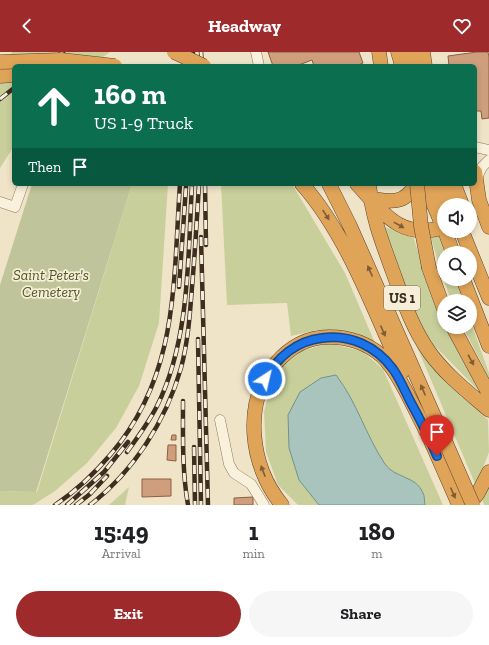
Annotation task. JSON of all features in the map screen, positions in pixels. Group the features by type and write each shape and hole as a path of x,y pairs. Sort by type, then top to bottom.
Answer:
{"highway":[{"path":"174,52 200,64"},
{"path":"378,52 381,64"},
{"path":"397,52 399,64"},
{"path":"397,52 401,64"},
{"path":"412,52 415,64"},
{"path":"423,52 425,64"},
{"path":"0,62 61,60 97,64"},
{"path":"0,76 12,75"},
{"path":"304,186 325,213 350,258 407,385 473,505"},
{"path":"330,186 340,204 432,428 459,505"},
{"path":"359,186 389,219 406,228 425,231 437,229"},
{"path":"369,186 370,198"},
{"path":"370,198 384,201 400,200 410,193 415,186"},
{"path":"416,186 422,235 429,268 439,294"},
{"path":"426,186 437,212"},
{"path":"440,186 440,198"},
{"path":"444,186 448,198"},
{"path":"455,186 459,198"},
{"path":"470,198 473,186"},
{"path":"476,186 479,200 489,227"},
{"name":"US 1","path":"370,198 376,226 413,325 433,356 446,372 489,410"},
{"path":"465,238 489,298"},
{"path":"474,238 489,277"},
{"path":"466,286 489,346"},
{"path":"457,334 489,394"},
{"path":"282,505 269,485 259,459 255,440 254,413 262,387 269,372 285,353 298,345 318,338 338,337 352,340 372,349 383,357 393,369 432,428"},
{"path":"469,505 478,493 489,472"}],"street":[{"path":"256,52 259,64"},
{"path":"477,148 489,150"},
{"path":"477,177 489,160"},
{"path":"0,202 15,207 22,186"},
{"path":"220,420 229,464 234,473 251,484 264,505"}],"green space":[{"path":"13,52 110,52 94,64 12,64 12,149 0,168 0,62"},
{"name":"Saint Peter's Cemetery","path":"31,186 131,186 36,492 0,491 0,285"},
{"path":"131,186 168,186 159,323 139,386 116,428 87,463 55,491 33,505 0,505 0,491 37,492"},
{"path":"221,186 293,186 345,273 375,343 351,332 317,330 291,336 287,303 227,305"},
{"path":"385,227 413,236 428,283 437,304 437,334 450,334 478,390 426,337 401,282"},
{"path":"437,237 437,238 441,238 444,246 437,246 437,259 431,238"},
{"path":"446,286 458,286 460,294 449,294"},
{"path":"467,334 475,334 489,373 489,378"},
{"path":"329,343 362,351 383,369 443,505 425,505 424,496 420,487 416,483 389,469 372,442 350,396 336,375 299,480 319,505 298,505 278,485 266,452 264,412 273,376 295,353"},
{"path":"417,347 445,380 488,420 489,452 476,486"},
{"path":"489,484 489,505 484,505 482,499"},
{"path":"129,487 125,505 109,505"}],"water":[{"path":"336,375 350,396 372,442 385,464 389,469 411,480 420,487 424,496 425,505 319,505 299,480 289,448 288,415 300,392 321,378"}],"building":[{"path":"268,52 359,52 363,63 313,64 312,60 301,64 272,64"},
{"path":"488,52 489,118 482,119 481,111 477,111 477,64 449,64 448,56"},
{"path":"172,435 176,435 176,440 171,440"},
{"path":"168,445 176,445 176,461 167,460"},
{"path":"142,479 171,479 171,496 142,497"},
{"path":"253,497 253,505 234,505 234,498"}],"railway":[{"path":"47,64 63,52"},
{"path":"184,52 184,64"},
{"path":"192,64 193,52"},
{"path":"201,52 202,64"},
{"path":"0,99 12,90"},
{"path":"55,505 84,482 111,454 133,423 149,392 161,360 168,326 176,257 180,186"},
{"path":"127,452 147,424 157,406 168,380 176,354 182,326 188,268 192,186"},
{"path":"90,505 106,492 134,461 157,426 175,388 181,368 188,328 199,186"},
{"path":"205,186 206,245"},
{"path":"179,287 186,187"},
{"path":"201,237 208,505"},
{"path":"198,339 201,505"},
{"path":"183,401 184,466 188,505"},
{"path":"67,505 104,472 128,442"},
{"path":"194,447 195,505"},
{"path":"76,505 90,494 107,476"}],"route":[{"path":"265,379 285,353 304,342 318,338 338,337 366,345 383,357 393,369 437,456"}]}
